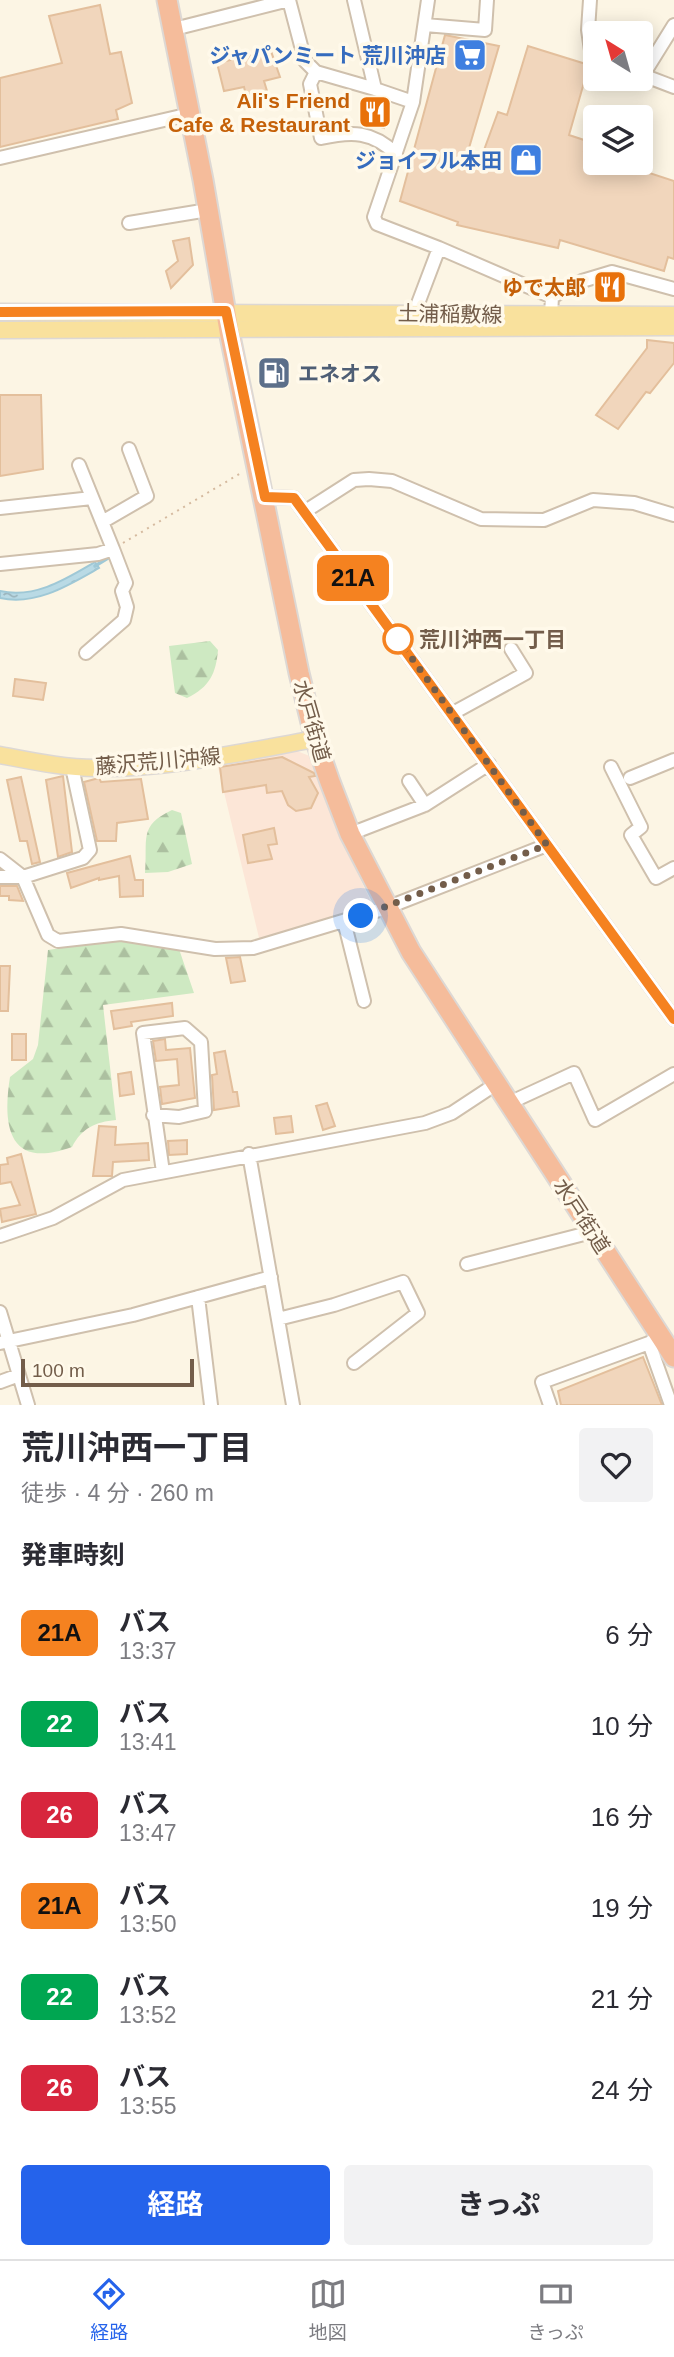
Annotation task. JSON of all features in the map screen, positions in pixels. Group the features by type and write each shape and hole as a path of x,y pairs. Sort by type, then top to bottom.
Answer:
{"highway":[{"name":"水戸街道","path":"167,0 227,321 315,739 350,834 386,908 592,1232 655,1339 674,1357"}],"main road":[{"path":"0,312 227,321"},
{"name":"土浦稲敷線","path":"227,321 414,314 674,315"},
{"path":"0,330 227,321"},
{"name":"土浦稲敷線","path":"227,321 674,327"},
{"name":"藤沢荒川沖線","path":"0,755 72,767 166,763 315,739"}],"street":[{"path":"174,29 289,0 305,61 316,72 413,102"},
{"path":"354,0 375,89"},
{"path":"428,0 413,102 374,217 377,224 552,298"},
{"path":"425,24 485,30 487,0"},
{"path":"589,21 590,0"},
{"path":"653,57 674,25"},
{"path":"316,72 310,84 321,138 351,132 384,143 396,154"},
{"path":"653,79 674,88"},
{"path":"0,158 190,114"},
{"path":"129,223 208,210"},
{"path":"414,314 439,248"},
{"path":"552,298 582,281 612,272 674,289"},
{"path":"551,315 552,298"},
{"path":"102,522 147,496 129,449"},
{"path":"79,464 126,583 122,591 127,607 124,621 86,653"},
{"path":"304,512 354,480 369,479 393,481 481,519 544,520 593,500 634,503 674,515"},
{"path":"265,497 294,498 674,1019"},
{"path":"0,508 92,498"},
{"path":"0,564 98,554 113,549"},
{"path":"453,713 526,673 511,649"},
{"path":"630,778 674,760"},
{"path":"350,834 425,805 489,764"},
{"path":"0,877 23,877 83,858 90,849 72,767"},
{"path":"611,767 641,827 631,835 656,878 674,868"},
{"path":"409,781 425,805"},
{"path":"0,859 23,877 48,935 58,941 121,934 215,949 253,948 386,908 547,845"},
{"path":"344,921 364,1001"},
{"path":"153,1115 179,1117 205,1111 201,1042 184,1028 143,1033 153,1115 163,1172"},
{"path":"509,1103 574,1073 595,1120 674,1074"},
{"path":"0,1236 53,1218 123,1180 248,1154 425,1123 452,1113 496,1084"},
{"path":"248,1154 293,1405"},
{"path":"467,1264 592,1232"},
{"path":"4,1342 133,1315 271,1277"},
{"path":"278,1318 334,1305 403,1282 418,1313 354,1363"},
{"path":"198,1297 211,1405"},
{"path":"0,1312 4,1342 28,1405"},
{"path":"550,1405 542,1382 655,1339 671,1405"},
{"path":"0,1382 19,1376"}],"path":[{"path":"113,549 241,473"}],"shaded area":[{"path":"297,751 312,757 339,834 373,906 260,942 217,763"}],"green space":[{"path":"210,641 218,650 216,666 206,684 187,698 175,693 169,646"},
{"path":"172,810 181,813 192,864 168,872 145,873 149,828"},
{"path":"122,939 179,949 194,993 103,1005 116,1120 90,1127 72,1147 51,1153 35,1153 23,1148 14,1139 9,1127 7,1112 10,1077 33,1059 38,1045 48,950"}],"water":[{"path":"95,562 99,568 39,597 13,600 0,598 0,591 13,593 38,590"}],"building":[{"path":"100,5 110,54 121,52 132,103 116,110 118,119 0,147 0,78 62,63 49,16"},
{"path":"445,35 499,46 464,165 477,169 498,112 507,115 528,46 583,63 583,86 569,135 583,140 583,175 653,174 674,181 674,259 668,257 664,271 560,240 558,248 457,225 458,222 400,201"},
{"path":"271,51 280,77 264,81 267,91 246,95 244,87 224,91 217,63"},
{"path":"366,101 390,107 384,128 360,121"},
{"path":"189,238 193,265 171,288 166,271 178,261 173,241"},
{"path":"612,281 625,285 625,297 601,298 601,284"},
{"path":"647,340 674,343 674,363 650,393 646,392 618,429 596,415 647,348"},
{"path":"0,395 41,395 43,469 0,476"},
{"path":"15,679 46,683 43,700 13,696"},
{"path":"282,757 314,773 315,776 309,777 318,793 311,808 296,811 288,805 282,791 267,793 266,785 223,792 220,767"},
{"path":"63,776 72,852 58,857 46,780"},
{"path":"21,777 40,862 32,864 27,841 20,841 7,780"},
{"path":"99,778 101,782 141,779 148,819 117,823 116,841 97,841 84,782"},
{"path":"274,828 277,844 268,845 272,859 248,863 243,835"},
{"path":"130,856 135,880 143,880 143,896 120,897 119,876 99,878 71,888 67,873"},
{"path":"0,886 17,886 23,901 0,896"},
{"path":"240,957 245,981 231,983 226,958"},
{"path":"0,966 10,966 8,1011 0,1011"},
{"path":"172,1003 173,1016 131,1022 132,1026 114,1029 111,1011"},
{"path":"12,1034 26,1034 26,1060 12,1060"},
{"path":"165,1039 166,1050 190,1048 195,1098 162,1104 160,1087 179,1085 177,1059 156,1061 153,1041"},
{"path":"225,1051 233,1092 237,1092 239,1106 214,1110 212,1075 217,1074 214,1053"},
{"path":"131,1072 134,1094 120,1096 118,1074"},
{"path":"327,1103 335,1126 323,1130 316,1106"},
{"path":"291,1116 293,1132 276,1134 274,1118"},
{"path":"99,1126 116,1127 115,1145 148,1143 149,1160 113,1162 112,1176 93,1176"},
{"path":"187,1140 187,1154 169,1155 168,1141"},
{"path":"21,1154 36,1214 2,1222 0,1209 20,1205 11,1182 0,1184 0,1165 8,1164 7,1158"},
{"path":"643,1357 662,1405 561,1405 558,1391"}],"waterway":[{"path":"95,566 108,558"}],"bus line":[{"name":"21A","path":"0,312 226,311 265,497 283,495 294,498 674,1019"}],"place":[{"name":"ジャパンミート 荒川沖店","path":"470,55"},
{"name":"Ali's Friend Cafe & Restaurant","path":"375,112"},
{"name":"ジョイフル本田","path":"526,160"},
{"name":"ゆで太郎","path":"610,287"},
{"name":"エネオス","path":"274,373"},
{"name":"荒川沖西一丁目","path":"398,639"}],"route":[{"path":"361,916 547,845 398,639"}]}
